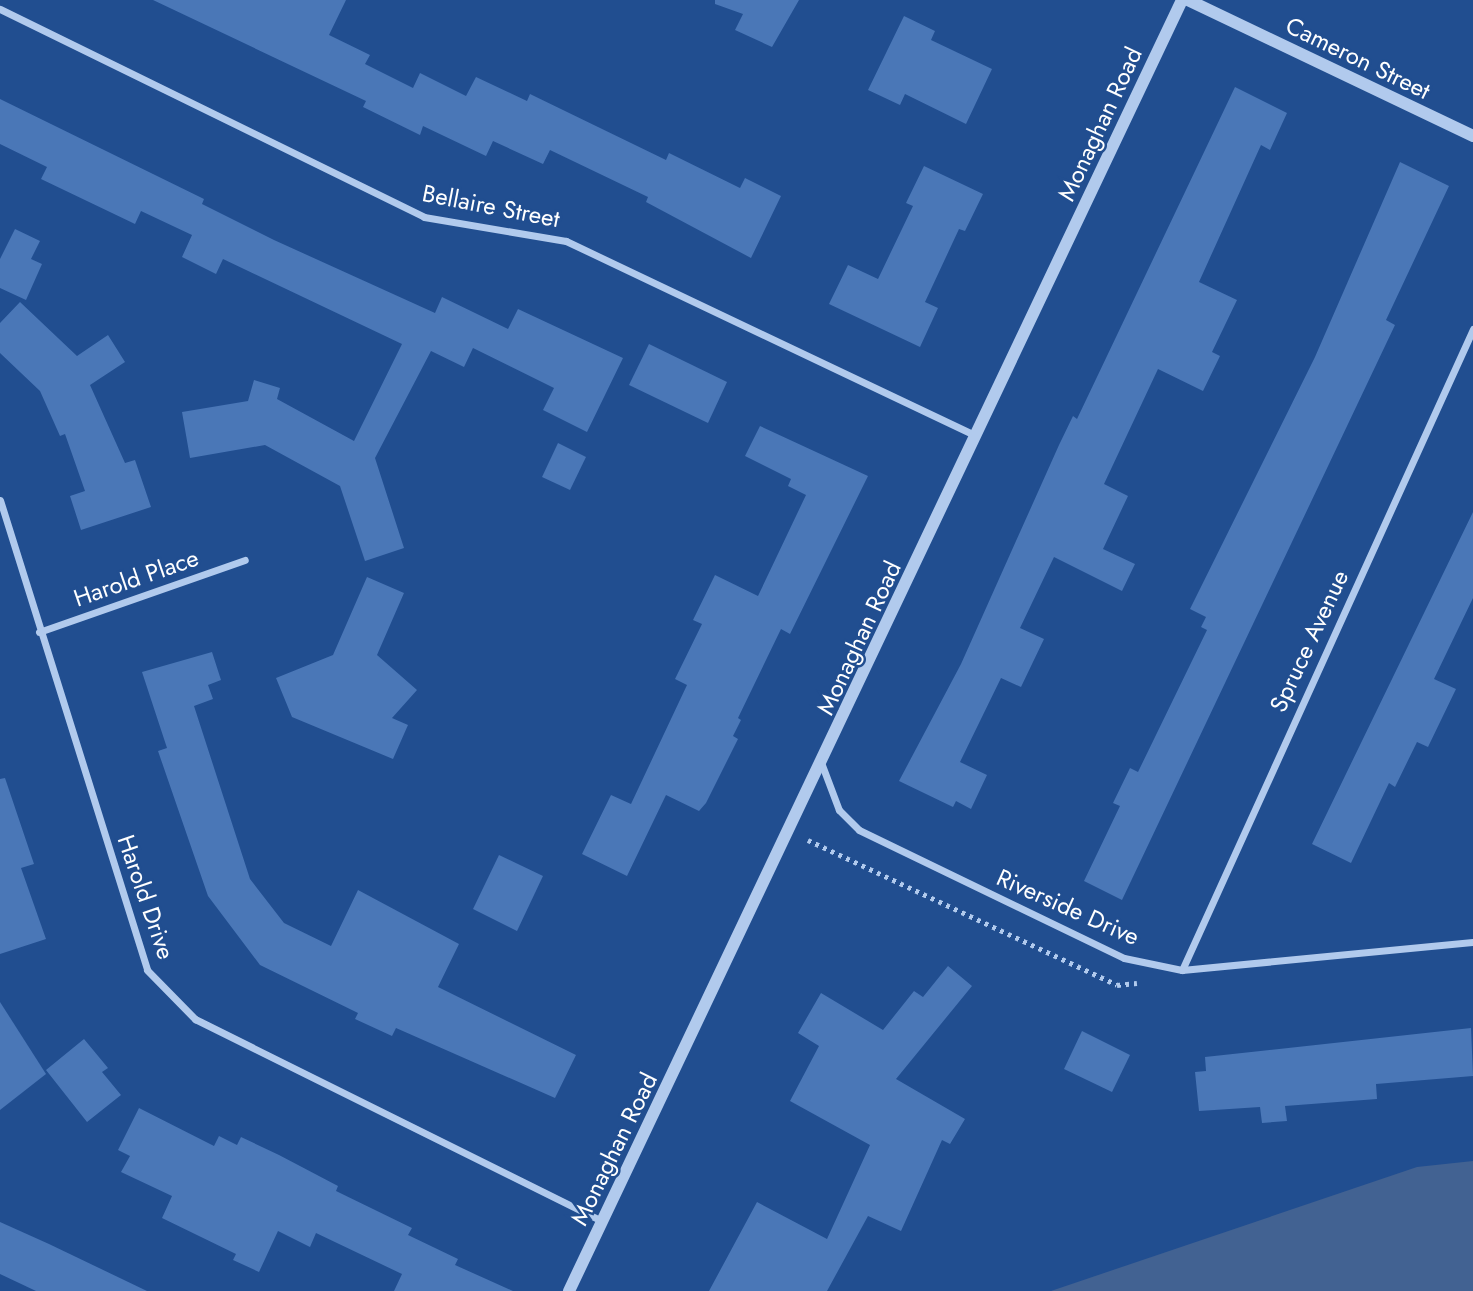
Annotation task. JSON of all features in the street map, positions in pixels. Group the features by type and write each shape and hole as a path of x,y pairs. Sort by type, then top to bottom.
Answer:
{"street":[{"name":"Monaghan Road","path":"569,1291 791,831 1182,0"},
{"name":"Cameron Street","path":"1188,0 1473,136"},
{"name":"Bellaire Street","path":"0,9 424,218 565,241 976,436"},
{"name":"Spruce Avenue","path":"1182,970 1473,329"},
{"name":"Harold Drive","path":"0,500 39,632 148,970 195,1020 602,1221"},
{"name":"Harold Place","path":"39,632 245,560"},
{"name":"Riverside Drive","path":"822,765 839,810 859,830 1124,958 1182,970 1473,942"}],"path":[{"path":"791,831 1117,985 1182,970"}],"water":[{"path":"1473,1161 1473,1291 1051,1291 1417,1167"}],"building":[{"path":"153,0 346,0 329,35 370,55 365,64 413,88 420,73 466,96 476,77 527,101 530,94 666,160 669,153 740,188 745,178 781,196 751,258 646,202 648,197 550,150 543,164 493,141 486,156 423,126 420,135 363,107 366,101"},
{"path":"715,0 799,0 772,47 735,30 743,14 715,4"},
{"path":"904,16 935,31 931,40 992,69 966,124 905,94 900,105 868,90"},
{"path":"1235,87 1287,113 1270,150 1261,145 1199,282 1237,300 1212,352 1220,356 1203,391 1158,369 1104,484 1128,496 1103,549 1135,564 1122,591 1054,557 1020,628 1044,639 1021,687 1001,678 960,762 987,775 971,809 956,801 953,807 899,781 961,664 1059,445 1073,416 1077,419"},
{"path":"0,99 204,199 202,204 274,240 435,313 442,297 508,329 518,309 623,358 587,432 543,410 554,388 473,348 464,367 431,351 375,458 404,548 365,561 340,486 265,445 190,458 182,412 248,401 254,380 280,388 277,399 354,441 402,344 223,259 216,274 182,257 192,235 141,211 135,224 41,179 47,167 0,144"},
{"path":"1400,162 1449,186 1386,320 1395,325 1122,900 1084,881 1120,806 1113,803 1130,768 1138,772 1207,630 1201,627 1206,617 1190,609 1315,357"},
{"path":"924,166 983,194 965,231 959,229 925,302 938,308 920,347 829,304 848,265 878,279 913,206 906,203"},
{"path":"15,229 40,241 31,259 42,264 26,300 0,288 0,259"},
{"path":"20,302 77,356 108,335 125,362 90,385 125,463 135,460 151,507 81,530 70,496 85,491 65,434 60,436 40,391 0,353 0,323"},
{"path":"649,344 727,382 708,423 629,385"},
{"path":"760,426 868,476 790,634 781,629 738,718 741,720 733,736 738,739 706,803 699,811 666,795 627,876 582,854 611,795 631,804 687,685 675,679 702,624 693,620 715,575 758,596 806,495 788,486 791,479 745,456"},
{"path":"558,443 586,457 570,490 542,477"},
{"path":"1473,512 1473,598 1434,679 1456,689 1428,747 1417,742 1395,787 1389,783 1351,863 1312,844"},
{"path":"367,577 404,593 377,655 417,690 392,718 408,725 393,759 292,717 276,678 333,655"},
{"path":"212,652 221,680 208,685 213,699 194,706 250,879 284,923 331,946 358,890 459,944 438,987 576,1055 555,1098 396,1028 392,1036 355,1019 358,1013 260,965 208,896 158,751 167,748 142,672"},
{"path":"5,778 34,864 21,868 46,939 0,954 0,779"},
{"path":"499,855 543,876 517,931 473,909"},
{"path":"948,966 972,986 896,1079 965,1119 950,1144 942,1140 901,1231 868,1216 827,1291 709,1291 757,1202 827,1239 870,1145 790,1101 819,1046 798,1033 821,993 883,1030 914,991 923,997"},
{"path":"0,1002 46,1074 0,1110"},
{"path":"1471,1028 1473,1076 1376,1084 1377,1099 1285,1106 1287,1121 1262,1123 1260,1107 1199,1111 1195,1072 1206,1071 1205,1057"},
{"path":"1082,1031 1130,1055 1112,1092 1064,1069"},
{"path":"84,1039 108,1068 102,1072 121,1095 87,1122 46,1070"},
{"path":"139,1108 214,1146 219,1136 237,1145 241,1137 279,1155 338,1186 336,1191 412,1228 408,1235 458,1259 455,1265 513,1291 394,1291 402,1274 316,1233 310,1247 278,1231 259,1272 233,1260 236,1254 162,1218 172,1196 121,1172 130,1156 118,1150"},
{"path":"0,1222 147,1291 36,1291 0,1274"}]}
